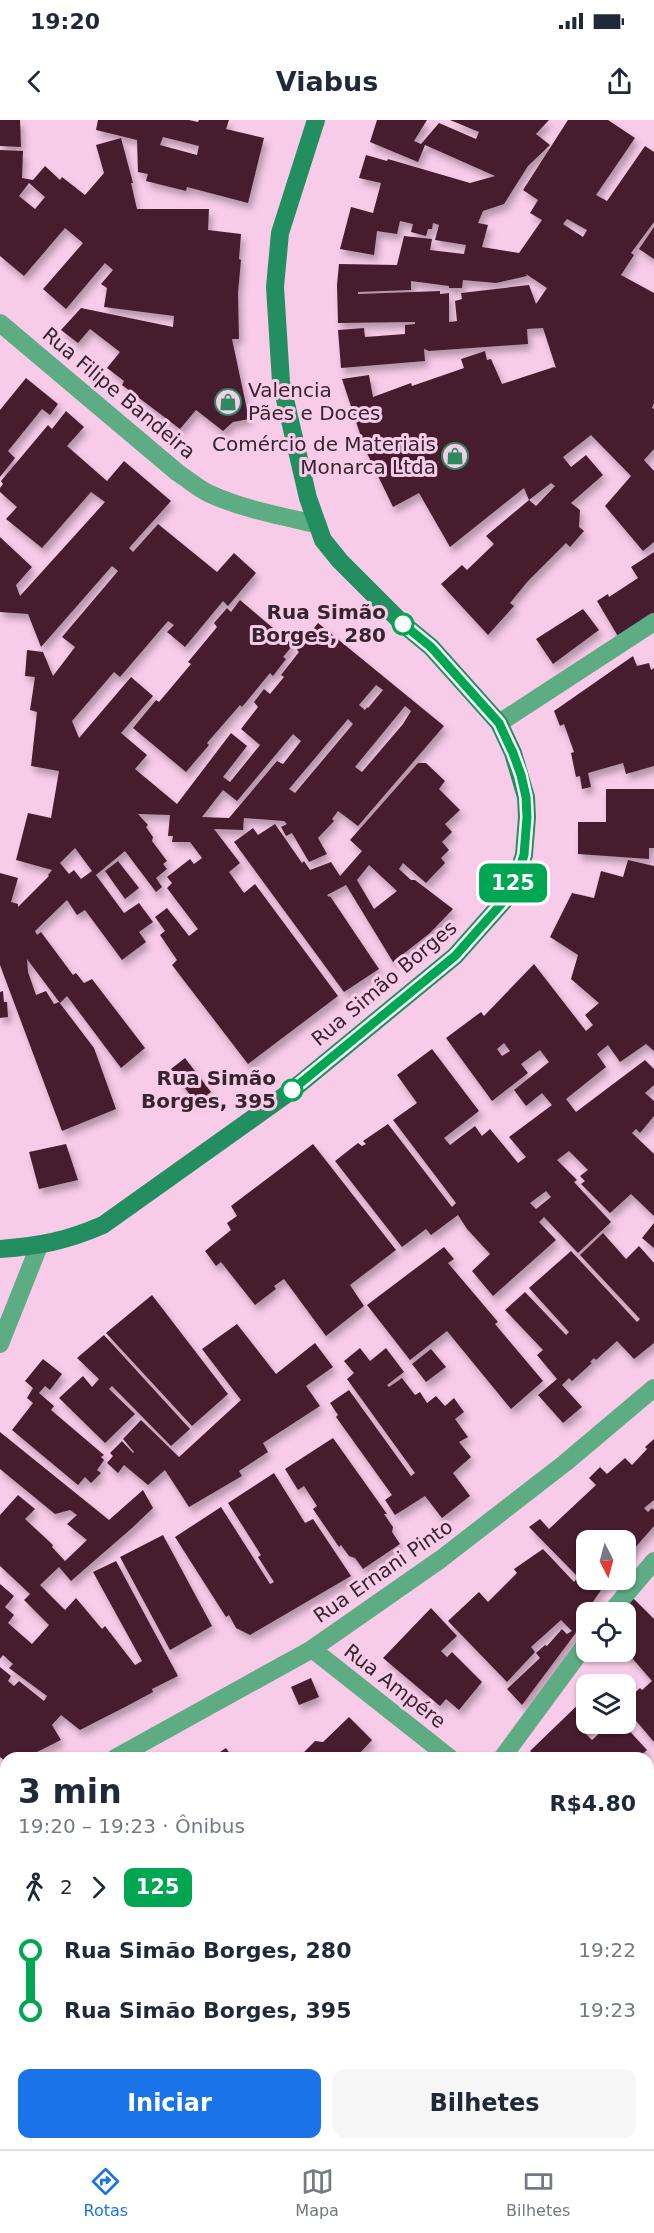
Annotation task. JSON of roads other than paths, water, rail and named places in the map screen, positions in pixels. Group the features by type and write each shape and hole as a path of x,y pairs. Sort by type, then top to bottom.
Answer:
{"street":[{"name":"Rua Simão Borges","path":"0,1249 39,1246 75,1237 103,1225 272,1104 455,956 503,902 518,873 526,838 526,797 521,775 499,723 431,647 403,624 340,561 323,540 316,524 281,382 275,287 280,233 315,120"},
{"name":"Rua Filipe Bandeira","path":"0,323 178,473 197,486 210,494 254,510 316,524"},
{"path":"499,723 654,622"},
{"path":"0,1344 39,1246"},
{"name":"Rua Ernani Pinto","path":"126,1752 312,1649 450,1552 565,1463 654,1388"},
{"path":"620,1602 654,1562"},
{"name":"Rua Ampére","path":"312,1649 442,1752"},
{"path":"506,1752 576,1658"}],"place":[{"name":"Valencia Pães e Doces","path":"228,402"},
{"name":"Comércio de Materiais Monarca Ltda","path":"455,456"},
{"name":"Rua Simão Borges, 280","path":"403,624"},
{"name":"Rua Simão Borges, 395","path":"292,1090"}]}
